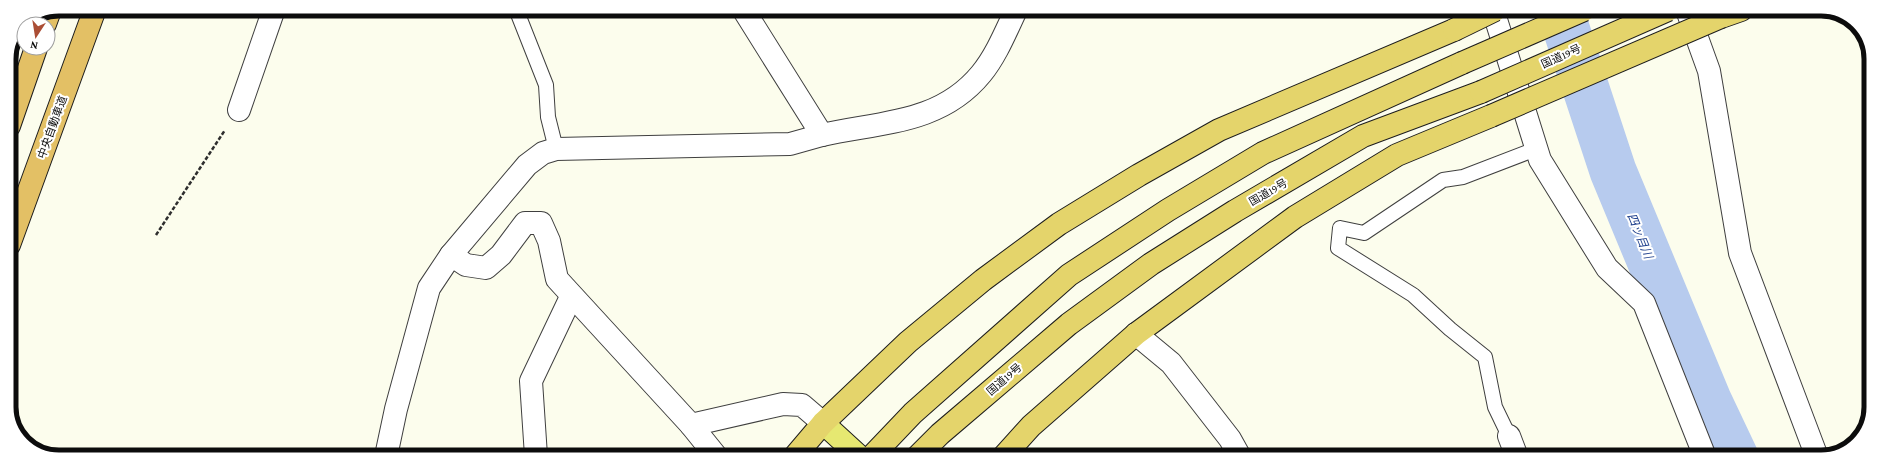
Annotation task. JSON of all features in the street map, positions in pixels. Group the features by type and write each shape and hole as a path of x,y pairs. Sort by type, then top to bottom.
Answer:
{"highway":[{"name":"中央自動車道","path":"16,226 92,16"},
{"path":"800,450 823,423 908,342 983,280 1059,224 1139,175 1219,130 1454,30 1482,16"},
{"path":"878,450 913,414 1069,275 1168,210 1263,152 1462,62 1570,16"},
{"name":"国道19号","path":"924,450 940,434 1069,324 1151,264 1209,227 1363,136 1481,92 1654,16"},
{"path":"1009,450 1031,426 1136,334 1295,217 1397,155 1724,16"},
{"path":"16,106 33,56"}],"main road":[{"path":"823,423 852,450"}],"street":[{"path":"239,110 272,16"},
{"path":"747,16 822,135"},
{"path":"387,450 396,409 429,288 451,255 527,165 544,153 556,149 790,144 822,135 910,119 945,104 958,96 982,73 1002,39 1013,16"},
{"path":"1496,16 1540,160 1607,268 1644,303 1702,450"},
{"path":"1689,16 1709,71 1740,253 1814,450"},
{"path":"451,255 466,265 486,268 501,255 525,223 541,223 549,241 556,279 571,297 691,425 711,450"},
{"path":"536,450 531,381 571,297"},
{"path":"1136,334 1171,363 1230,439 1236,450"},
{"path":"691,425 783,404 802,405 823,423"},
{"path":"1509,436 1514,450"}],"lane":[{"path":"519,16 546,85 548,117 556,149"},
{"path":"1509,436 1495,407 1485,356 1450,329 1413,295 1338,248 1340,228 1364,233 1443,180 1463,177 1536,149"}],"path":[{"path":"156,235 239,110"}],"waterway":[{"name":"四ッ目川","path":"1562,16 1613,171 1708,400 1732,450"}]}
